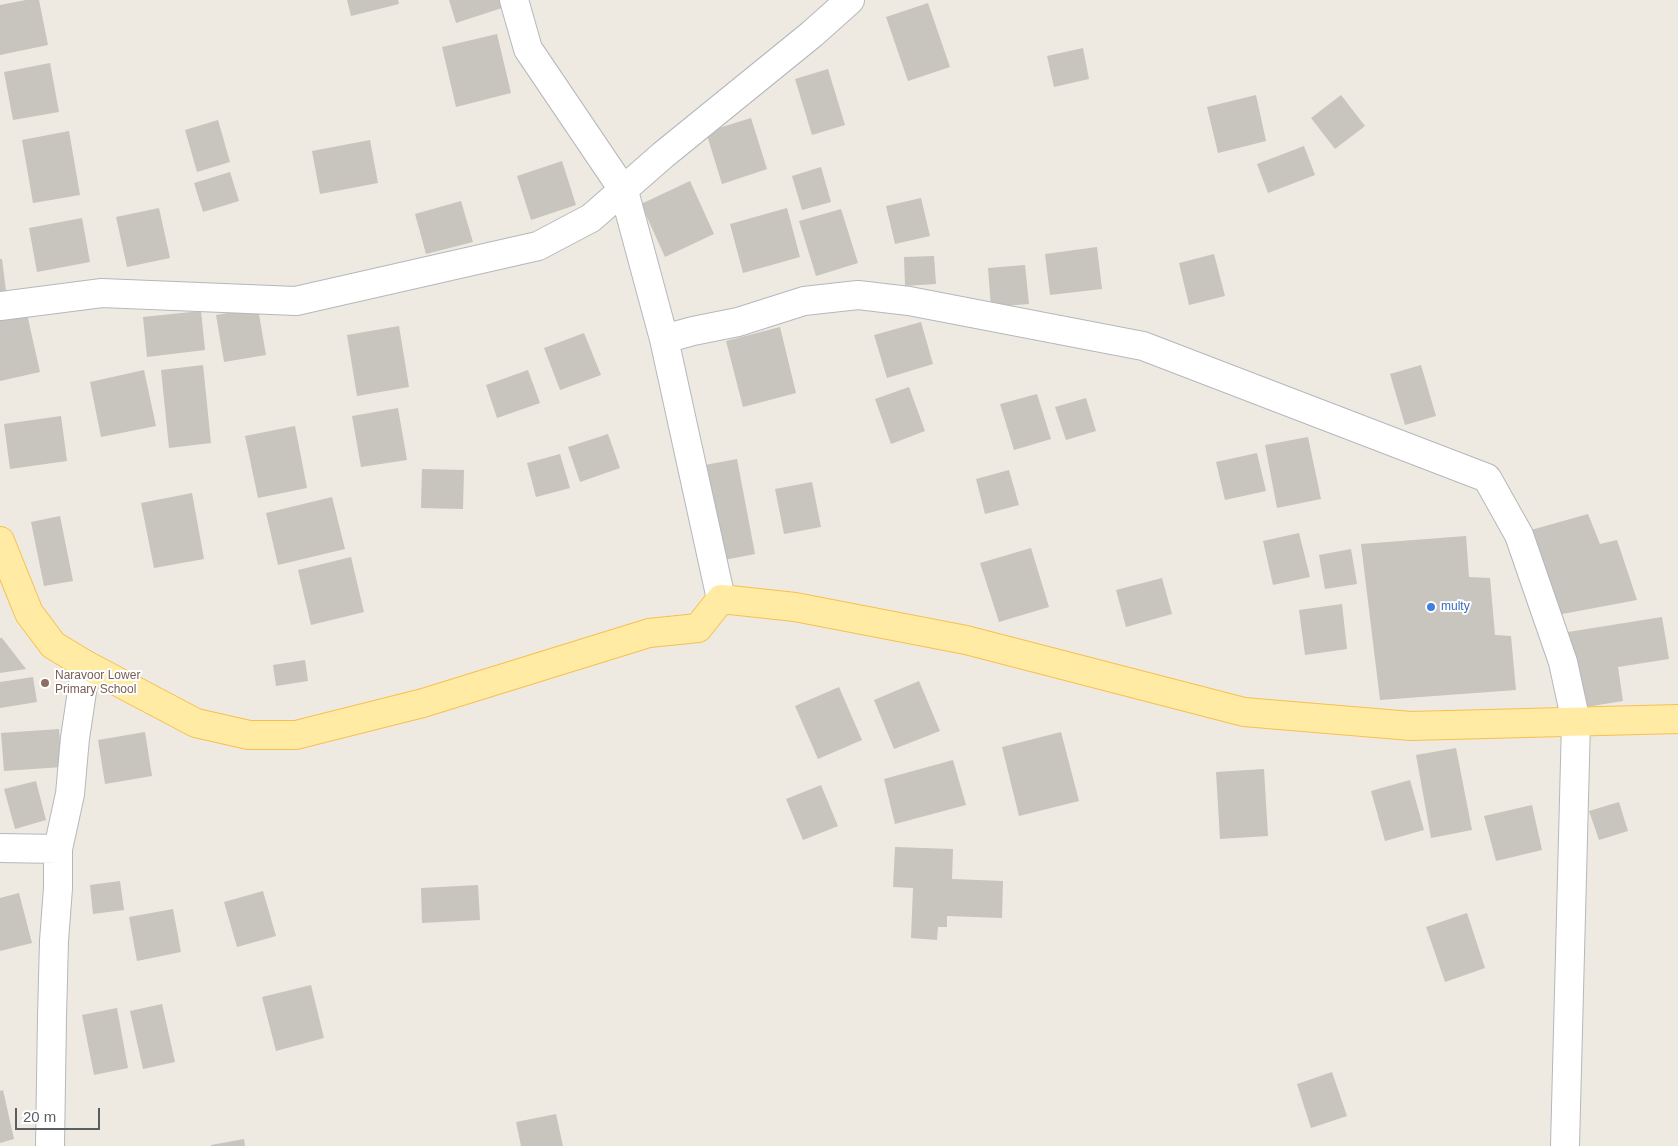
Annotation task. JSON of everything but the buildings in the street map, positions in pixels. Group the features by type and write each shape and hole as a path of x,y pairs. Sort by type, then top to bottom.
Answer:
{"main road":[{"path":"0,541 29,613 53,646 196,723 249,735 296,735 423,703 649,633 698,628 721,600 795,607 966,640 1244,712 1411,726 1678,719"}],"street":[{"path":"514,0 528,49 624,191 664,339 721,600"},
{"path":"0,306 102,293 296,301 538,246 591,218 663,155 812,34 850,0"},
{"path":"664,339 738,322 804,301 858,295 909,301 1143,346 1487,478 1519,535 1563,662 1576,722 1565,1146"},
{"path":"50,1146 54,941 58,888 58,849 70,794 75,738 86,665"},
{"path":"0,848 58,849"}],"place":[{"name":"multy","path":"1431,607"},
{"name":"Naravoor Lower Primary School","path":"45,683"}]}
